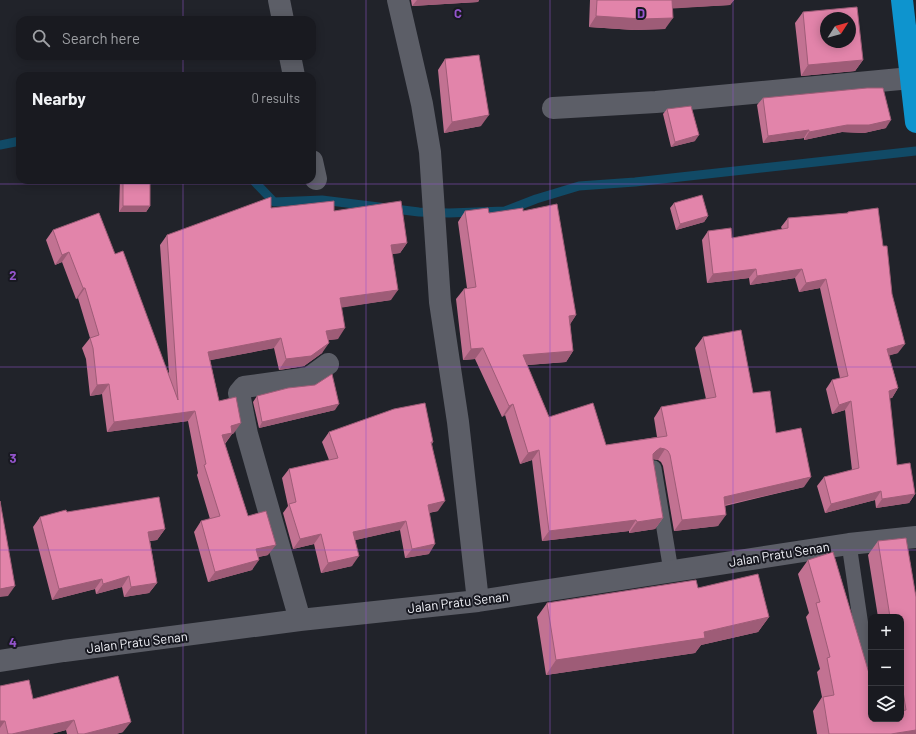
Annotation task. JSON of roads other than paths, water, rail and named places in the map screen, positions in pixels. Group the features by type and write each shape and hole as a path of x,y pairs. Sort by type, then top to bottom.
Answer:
{"highway":[{"path":"902,0 916,122"}],"street":[{"path":"279,0 282,16"},
{"path":"398,0 422,104 430,152 440,302 458,422 478,601"},
{"path":"291,60 293,72"},
{"path":"554,108 656,102 911,78"},
{"path":"300,620 247,434 239,392 244,387 309,378 328,364"},
{"name":"Jalan Pratu Senan","path":"0,661 64,651 300,620 478,601 849,544 916,537"}],"lane":[{"path":"654,468 671,571"},
{"path":"849,544 870,686"}],"waterway":[{"path":"0,145 16,142"},
{"path":"257,184 274,202 322,200 419,212 449,213 505,211 536,199 579,186 635,182 916,151"}]}
